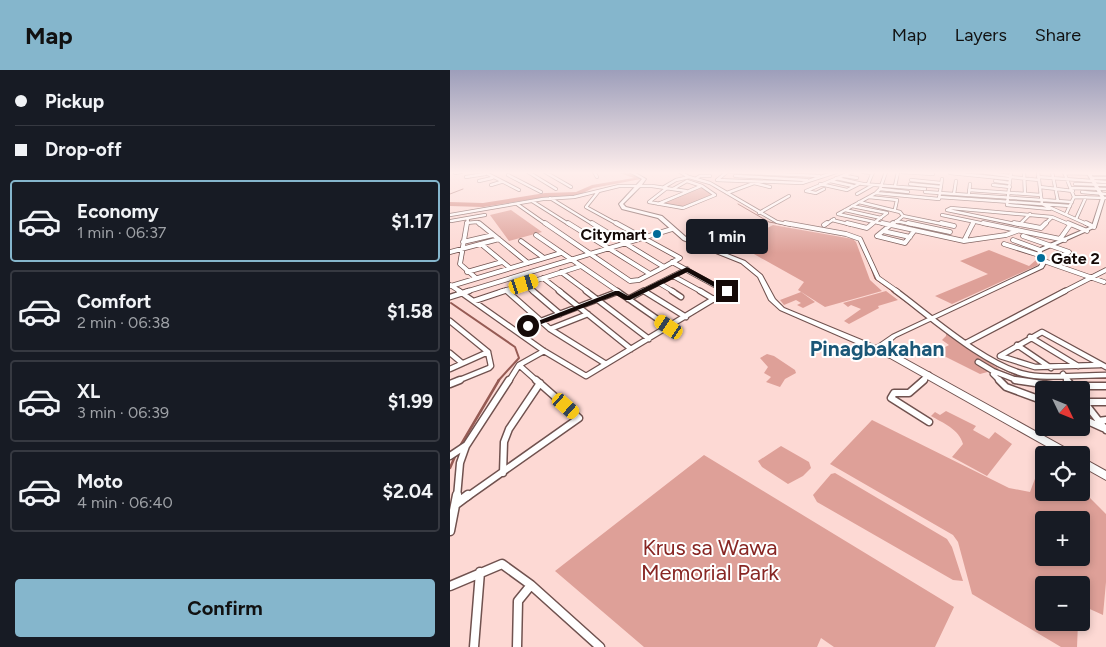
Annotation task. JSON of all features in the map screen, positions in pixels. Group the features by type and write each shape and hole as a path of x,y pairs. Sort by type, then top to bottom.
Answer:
{"main road":[{"path":"626,199 621,204 622,207 660,218 686,239 735,258 754,268 772,300 782,309 878,348 1054,446"},
{"path":"878,348 894,336 932,317 1041,267 1044,261 1038,258 1039,252 1094,227 1097,199"},
{"path":"1090,466 1106,476"}],"street":[{"path":"452,215 544,199"},
{"path":"552,199 664,266"},
{"path":"517,204 630,280 639,280 680,258 586,207 593,199"},
{"path":"653,199 649,202 683,208 704,199"},
{"path":"658,204 669,199"},
{"path":"735,199 782,224 846,234 860,239 878,278 966,343 1012,371 1029,375 1066,377 1106,375"},
{"path":"759,213 784,199"},
{"path":"824,225 844,210 865,199"},
{"path":"880,206 883,199"},
{"path":"887,199 897,201 895,209"},
{"path":"990,199 1007,202 1070,206"},
{"path":"1041,199 1042,204"},
{"path":"1052,199 1072,202"},
{"path":"1066,214 1073,199"},
{"path":"1076,219 1085,199"},
{"path":"532,201 650,274"},
{"path":"859,202 895,209 900,211 902,216"},
{"path":"1007,202 1010,206 1053,209"},
{"path":"1042,204 1094,227"},
{"path":"832,220 865,228 875,223 887,213 852,206"},
{"path":"1052,217 1041,228 947,211 949,208 1052,217 1087,231"},
{"path":"457,209 452,215 450,222 485,216"},
{"path":"844,210 881,218"},
{"path":"978,216 984,210"},
{"path":"1002,220 1010,212"},
{"path":"940,220 943,214 1062,240 1070,225"},
{"path":"1020,224 1030,214"},
{"path":"839,215 964,241 1017,231"},
{"path":"902,216 878,236 906,244 914,231"},
{"path":"902,216 954,226"},
{"path":"468,218 460,264 476,278"},
{"path":"946,238 960,219"},
{"path":"896,221 950,232"},
{"path":"466,223 477,222 528,263"},
{"path":"964,241 974,222"},
{"path":"985,238 990,231 998,227"},
{"path":"450,297 672,229"},
{"path":"883,231 910,237"},
{"path":"463,242 494,235"},
{"path":"536,235 669,327"},
{"path":"1029,238 1036,235"},
{"path":"1023,236 1070,252 1054,260"},
{"path":"450,252 499,239"},
{"path":"1013,240 1039,252"},
{"path":"521,241 544,258"},
{"path":"481,244 510,268"},
{"path":"1004,244 1039,252"},
{"path":"451,285 561,253"},
{"path":"1044,261 1104,282"},
{"path":"467,272 502,262"},
{"path":"451,285 544,351 584,376 728,292 672,262"},
{"path":"474,301 581,266"},
{"path":"628,299 687,269"},
{"path":"966,343 1106,270"},
{"path":"561,272 649,339"},
{"path":"673,276 715,300"},
{"path":"543,278 631,349"},
{"path":"659,283 681,297"},
{"path":"524,284 560,314"},
{"path":"506,290 540,322 606,364"},
{"path":"644,291 686,317"},
{"path":"517,330 617,292"},
{"path":"550,329 588,314"},
{"path":"450,321 488,352 491,366 450,384"},
{"path":"1040,332 1046,333 1103,366 1051,368 1026,366 1000,356 1040,332"},
{"path":"1030,338 1078,366"},
{"path":"1017,346 1051,368"},
{"path":"450,531 464,447 520,365 544,351"},
{"path":"450,369 488,352"},
{"path":"450,353 462,363"},
{"path":"978,362 992,372 1006,387 1035,398"},
{"path":"456,504 580,418 520,365"},
{"path":"1059,368 1069,381"},
{"path":"992,372 1035,386"},
{"path":"929,375 909,393 896,392 891,398 929,422"},
{"path":"503,473 504,442 508,429 540,383"},
{"path":"1090,387 1106,386"},
{"path":"1090,401 1106,402"},
{"path":"1090,410 1104,429"},
{"path":"1098,421 1106,420"},
{"path":"1090,422 1104,429"},
{"path":"450,456 464,447"},
{"path":"450,586 502,564 531,585 600,647"},
{"path":"474,647 480,572"},
{"path":"517,647 518,601 531,585"}],"green space":[{"path":"672,199 702,199 683,207 662,203"},
{"path":"511,210 542,232 509,241 490,215"},
{"path":"773,225 853,239 856,242 870,280 882,291 825,307 798,290 804,282 736,244"},
{"path":"989,250 1029,266 1036,260 1038,265 952,304 935,296 988,274 960,261"},
{"path":"886,291 898,300 878,306 879,308 849,324 844,321 861,309 851,305 848,307 843,303"},
{"path":"801,292 815,302 803,308 797,305 801,303 796,300 784,305 780,300"},
{"path":"946,331 999,369 980,374 936,352 949,345 942,340 946,336"},
{"path":"767,354 774,356 795,370 796,373 785,379 780,387 766,382 771,377 764,373 768,367 760,358"},
{"path":"946,411 976,426 973,430 989,439 995,432 1012,444 987,476 952,457 963,444 961,439 950,427 931,416 935,412 940,415"},
{"path":"872,420 1009,488 1030,492 1035,479 1035,501 1090,501 1090,498 1106,514 1106,582 1103,615 1090,609 1090,576 1035,576 1035,631 1078,631 1077,647 1061,647 972,594 958,542 953,535 830,464"},
{"path":"781,446 809,462 811,468 803,476 788,484 762,467 758,461"},
{"name":"Krus sa Wawa Memorial Park","path":"704,455 954,607 935,647 834,647 821,638 817,647 644,647 555,571"},
{"path":"835,473 947,539 952,547 963,581 953,580 817,502 813,495 831,474"}],"waterway":[{"path":"450,204 483,205 521,199"},
{"path":"738,204 769,222 820,231"},
{"path":"868,260 875,279 893,292"},
{"path":"892,291 919,311"},
{"path":"451,303 515,347 519,358 498,381"},
{"path":"996,365 1021,377 1033,378"},
{"path":"1070,378 1106,378"},
{"path":"459,448 499,380"},
{"path":"450,468 456,454"}],"place":[{"name":"Citymart","path":"657,234"},
{"name":"Gate 2","path":"1041,258"}],"district":[{"name":"Pinagbakahan","path":"877,348"}],"route":[{"path":"528,326 617,292 628,299 687,269 727,291"}]}
